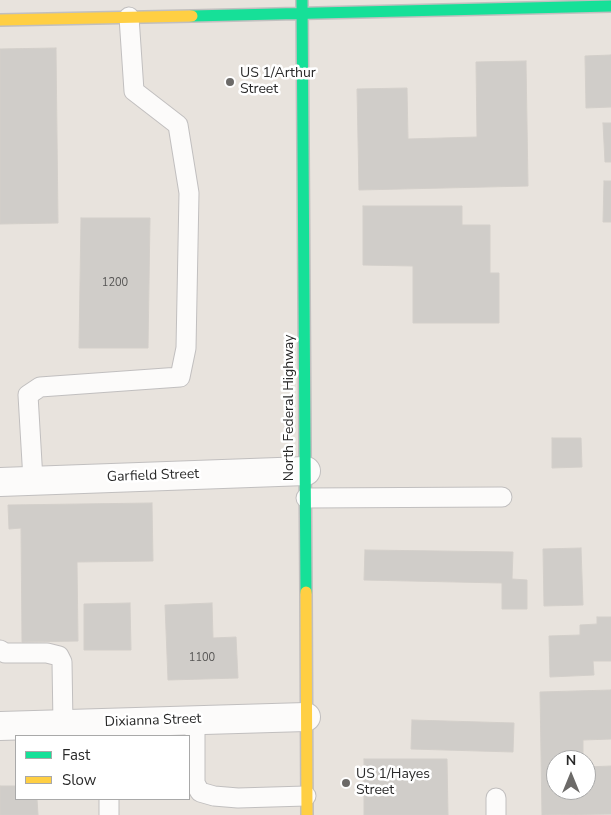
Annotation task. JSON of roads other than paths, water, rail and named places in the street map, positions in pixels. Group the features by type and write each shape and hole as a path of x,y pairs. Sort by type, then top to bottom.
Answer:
{"main road":[{"name":"North Federal Highway","path":"302,0 307,815"},
{"path":"0,20 611,6"}],"street":[{"name":"Garfield Street","path":"0,482 306,471"},
{"name":"Dixianna Street","path":"0,726 63,724 108,729 195,720 306,717"}],"lane":[{"path":"33,480 28,395 40,387 180,377 184,358 186,348 189,193 178,124 134,91 129,17"},
{"path":"306,498 502,497"},
{"path":"0,650 5,653 47,653 60,656 62,662 63,724"},
{"path":"195,720 195,782 200,792 214,796 238,798 306,796"},
{"path":"109,800 109,815"}],"place":[{"name":"US 1/Arthur Street","path":"230,82"},
{"name":"US 1/Hayes Street","path":"346,783"}]}
